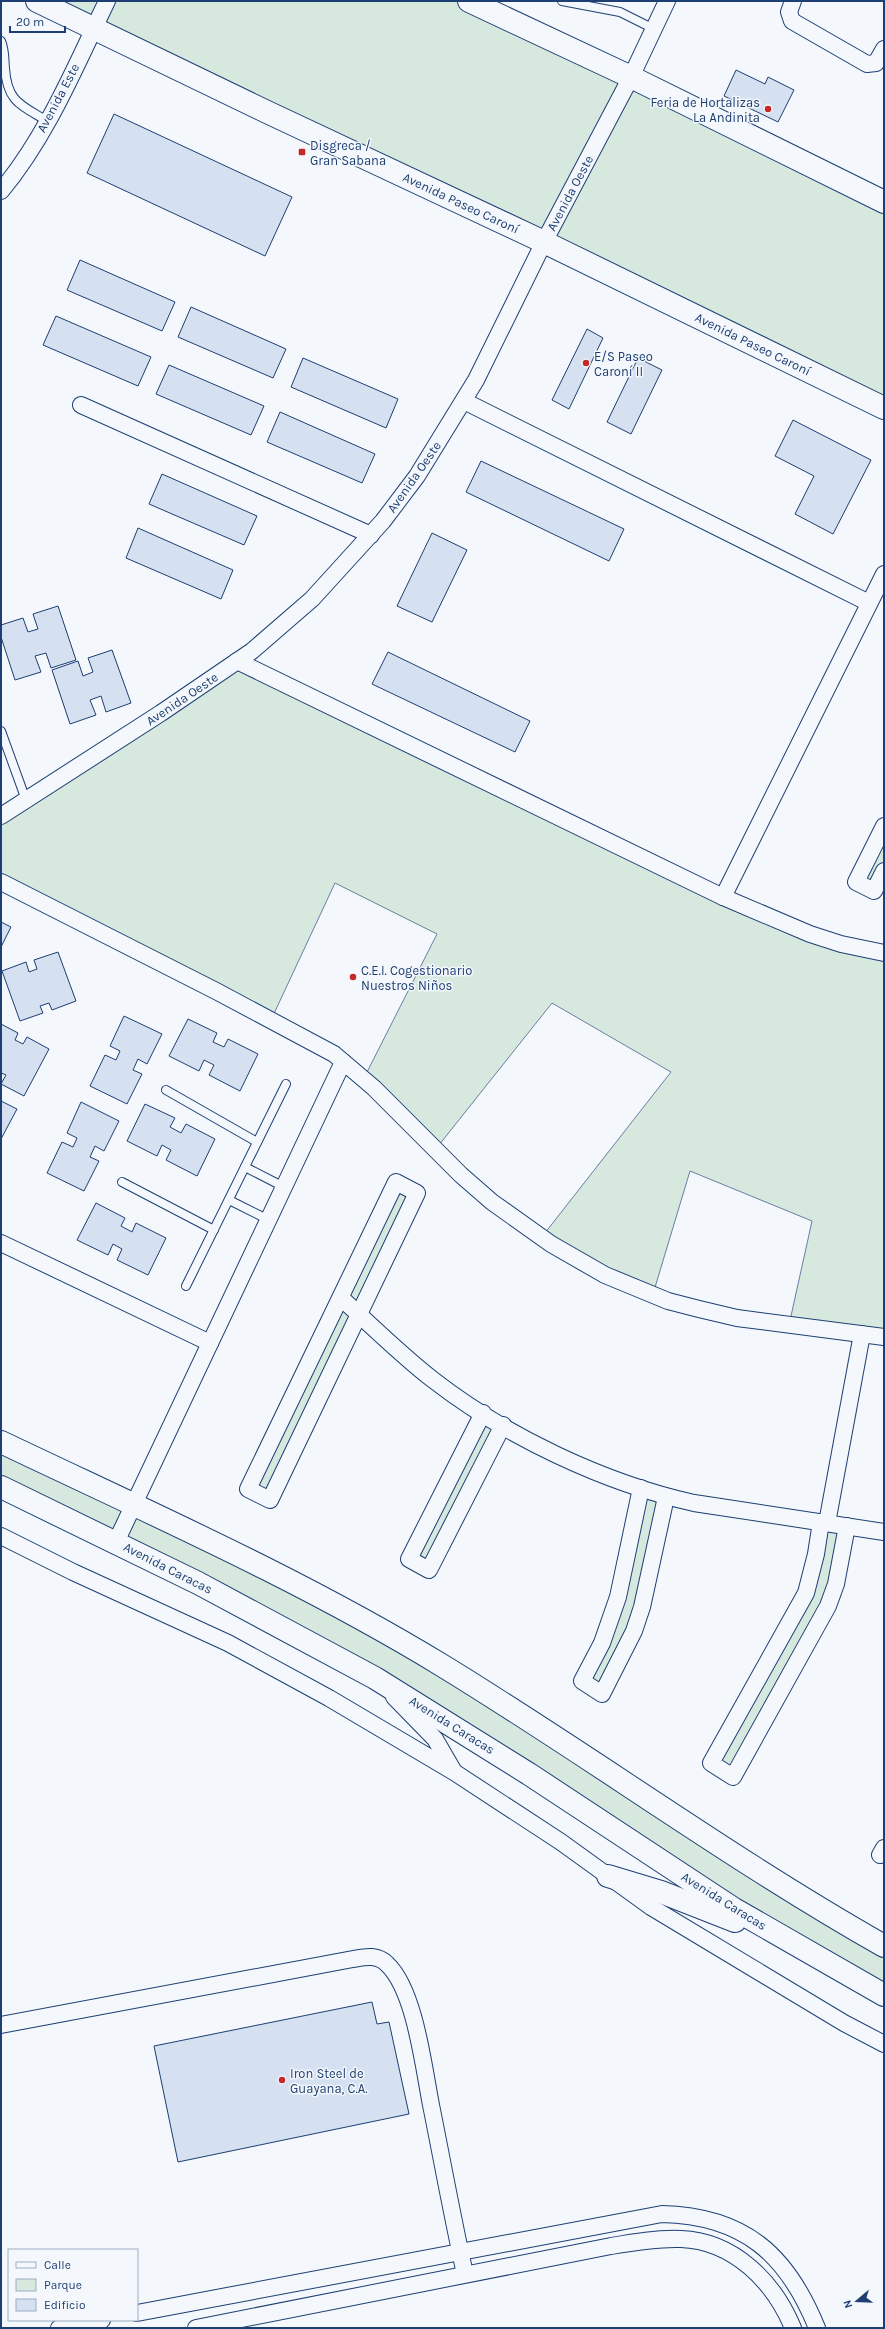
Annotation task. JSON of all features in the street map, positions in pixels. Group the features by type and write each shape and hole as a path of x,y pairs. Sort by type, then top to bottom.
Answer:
{"street":[{"name":"Avenida Paseo Caroní","path":"37,1 267,112 544,242 884,408"},
{"name":"Avenida Este","path":"3,186 28,153 47,121 107,1"},
{"path":"469,1 631,77 884,202"},
{"name":"Avenida Oeste","path":"1,816 237,661 285,624 312,599 371,535 417,476 464,401 544,242 631,77 667,1"},
{"path":"792,2 789,12 792,21 867,64 876,63 881,54"},
{"path":"464,401 869,603"},
{"path":"81,405 371,535"},
{"path":"723,897 884,574"},
{"path":"237,661 723,897 810,934 841,944 884,953"},
{"path":"884,826 856,882 874,891 884,871"},
{"path":"1,882 223,995 334,1054 374,1088 451,1165 492,1202 575,1259 638,1289 699,1309 737,1318 884,1337"},
{"path":"116,1542 343,1062"},
{"path":"396,1182 417,1193 358,1314 270,1500 248,1489 396,1182"},
{"path":"1,1244 210,1342"},
{"path":"341,1298 433,1379 503,1425 577,1463 666,1497 728,1509 884,1532"},
{"path":"847,1526 840,1569 828,1606 732,1777 711,1763 806,1593 824,1523 862,1334"},
{"path":"483,1413 409,1559 429,1570 503,1425"},
{"path":"1,1442 133,1505 342,1609 438,1663 754,1869 884,1946"},
{"name":"Avenida Caracas","path":"1,1487 248,1608 375,1678 529,1774 734,1909 884,1995"},
{"path":"641,1488 618,1597 602,1643 582,1681 602,1694 634,1631 642,1607 666,1497"},
{"path":"1,1536 73,1572 228,1643 329,1698 454,1772 608,1876 658,1912 844,2023 884,2044"},
{"path":"375,1678 436,1739 454,1772"},
{"path":"608,1876 661,1892 799,1946"},
{"path":"1,2025 353,1959 373,1956 380,1958 387,1963 399,1979 415,2026 465,2274"},
{"path":"138,2313 662,2214 696,2216 730,2227 768,2251 794,2281 816,2328"},
{"path":"196,2328 465,2274 666,2238 698,2241 731,2254 759,2275 773,2291 793,2328"},
{"path":"59,2328 97,2321"}],"lane":[{"path":"562,1 620,12 654,29"},
{"path":"1,41 4,48 7,87 14,100 47,121"},
{"path":"1,731 26,800"},
{"path":"186,1286 286,1084"},
{"path":"166,1090 258,1142"},
{"path":"245,1167 284,1187"},
{"path":"122,1182 214,1230"},
{"path":"229,1200 269,1220"}],"green space":[{"path":"37,1 469,1 884,202 884,408"},
{"path":"237,661 723,897 884,953 884,1337 789,1325 812,1221 690,1171 653,1294 541,1238 671,1072 552,1003 435,1150 364,1078 437,934 335,883 271,1020 1,882 1,816"},
{"path":"884,826 884,871 874,891 856,882"},
{"path":"396,1182 417,1193 270,1500 248,1489"},
{"path":"483,1413 503,1425 429,1570 409,1559"},
{"path":"1,1442 342,1609 884,1946 884,1995 491,1749 1,1487"},
{"path":"641,1488 666,1497 642,1607 602,1694 582,1681 602,1643"},
{"path":"821,1522 847,1526 836,1584 733,1777 711,1763 786,1630"}],"building":[{"name":"Feria de Hortalizas La Andinita","path":"736,70 765,84 768,77 794,90 778,122 724,96"},
{"path":"114,114 292,197 265,256 87,173"},
{"path":"80,260 175,302 162,331 67,290"},
{"path":"191,307 286,349 273,378 178,337"},
{"path":"56,316 151,357 138,386 43,345"},
{"path":"587,329 603,338 569,409 552,400"},
{"path":"303,358 398,399 386,428 291,387"},
{"path":"638,358 662,370 631,434 607,422"},
{"path":"169,365 264,406 251,435 156,394"},
{"path":"280,412 375,454 362,483 267,442"},
{"path":"793,420 871,460 833,534 795,514 814,476 775,456"},
{"path":"481,461 624,529 609,561 466,492"},
{"path":"162,474 257,516 244,545 149,504"},
{"path":"138,528 233,570 221,599 126,558"},
{"path":"432,533 467,550 432,622 397,606"},
{"path":"58,606 76,660 51,668 46,653 35,656 41,672 15,680 1,637 1,625 23,618 28,632 38,629 33,614"},
{"path":"112,650 131,703 106,712 101,696 90,700 96,715 70,724 52,670 78,661 83,676 93,672 88,658"},
{"path":"388,652 530,721 515,752 372,684"},
{"path":"1,922 11,927 1,947"},
{"path":"58,952 76,1001 52,1010 49,1003 40,1006 43,1013 20,1021 2,971 26,962 29,972 37,969 34,960"},
{"path":"124,1016 162,1034 147,1064 138,1059 133,1070 142,1074 127,1104 90,1086 105,1055 116,1060 120,1051 110,1046"},
{"path":"188,1019 217,1033 213,1042 224,1047 228,1039 258,1054 240,1091 209,1075 214,1065 204,1060 199,1071 169,1056"},
{"path":"1,1024 18,1033 15,1040 23,1044 27,1037 49,1049 24,1096 1,1084 6,1075 1,1073"},
{"path":"1,1101 17,1109 1,1139"},
{"path":"81,1102 119,1121 104,1151 95,1146 90,1157 99,1161 84,1191 47,1173 62,1142 73,1147 77,1138 67,1133"},
{"path":"145,1104 175,1118 170,1127 181,1133 186,1124 215,1139 197,1176 166,1160 171,1150 162,1145 157,1156 127,1141"},
{"path":"96,1203 125,1218 121,1226 132,1232 136,1223 166,1238 148,1275 117,1260 122,1249 113,1244 108,1255 77,1240"},
{"name":"Iron Steel de Guayana, C.A.","path":"372,2002 377,2024 389,2022 409,2114 178,2162 154,2046"}],"place":[{"name":"Feria de Hortalizas La Andinita","path":"768,109"},
{"name":"Disgreca / Gran Sabana","path":"302,152"},
{"name":"E/S Paseo Caroní II","path":"586,363"},
{"name":"C.E.I. Cogestionario Nuestros Niños","path":"353,977"},
{"name":"Iron Steel de Guayana, C.A.","path":"282,2080"}]}
